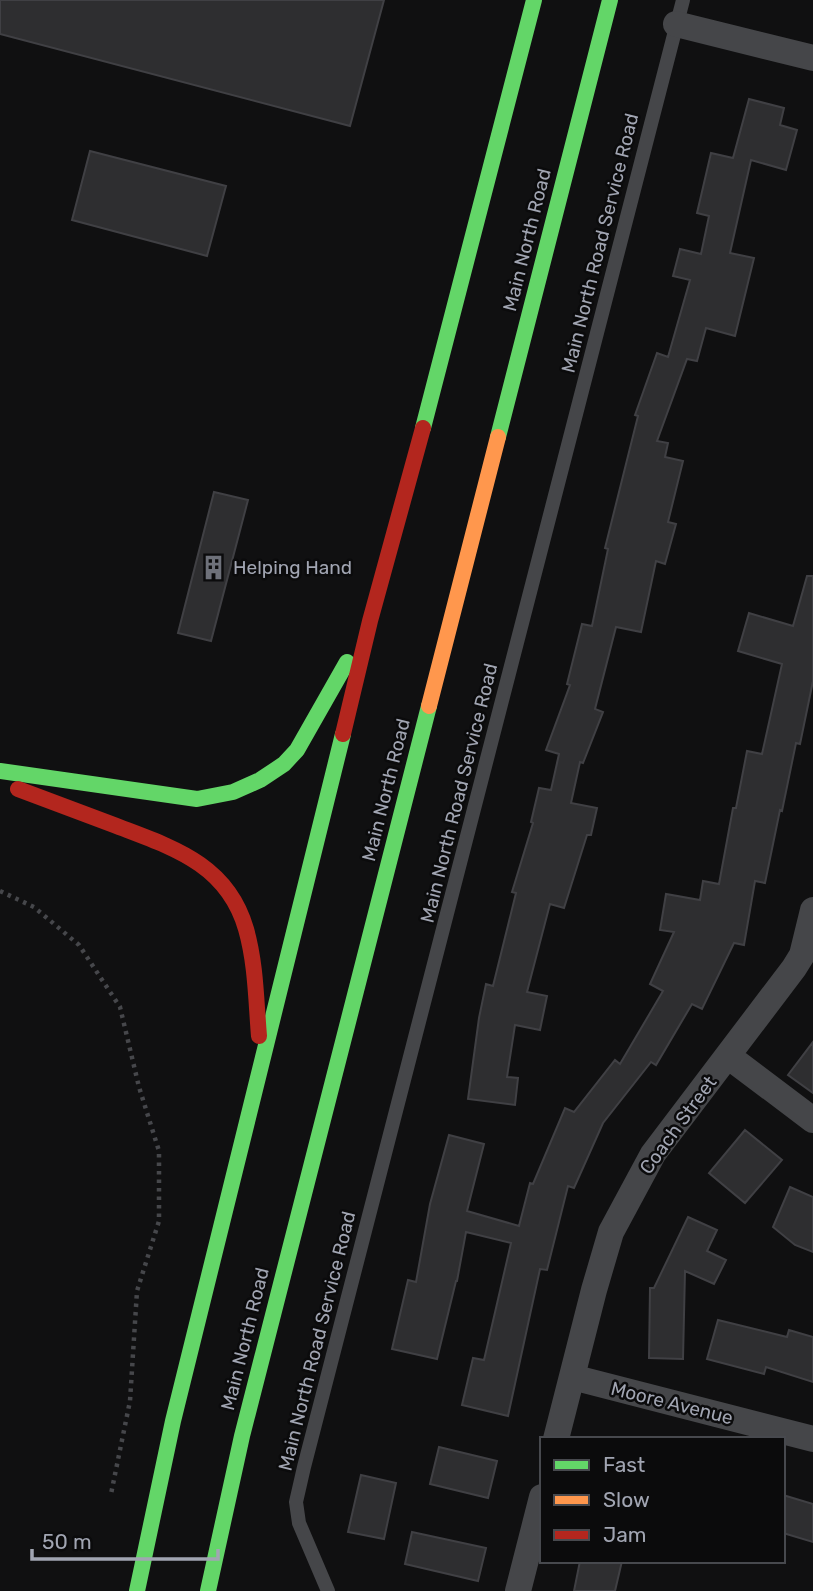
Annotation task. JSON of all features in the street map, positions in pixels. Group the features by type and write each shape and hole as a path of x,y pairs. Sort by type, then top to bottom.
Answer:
{"highway":[{"path":"137,1591 173,1420 370,621 440,367 534,0"},
{"name":"Main North Road","path":"208,1591 249,1410 610,0"},
{"path":"0,771 197,799 233,792 260,780 284,764 297,750 370,621"},
{"path":"0,783 178,849 209,869 237,902 245,919 250,939 261,1059"}],"street":[{"path":"680,12 813,58"},
{"name":"Coach Street","path":"557,1437 611,1232 653,1154 794,968 802,954 813,910"},
{"path":"728,1056 813,1120"},
{"name":"Moore Avenue","path":"572,1377 813,1439"},
{"path":"518,1591 540,1505"}],"lane":[{"name":"Main North Road Service Road","path":"328,1591 299,1523 296,1502 680,12"}],"path":[{"path":"0,891 34,907 79,945 120,1007 139,1087 159,1151 159,1221 137,1292 130,1401 111,1494"}],"building":[{"path":"0,0 384,0 350,126 0,34"},
{"path":"749,99 784,108 780,125 797,130 786,170 751,160 730,253 754,258 735,336 706,328 697,361 687,359 657,441 668,443 665,457 683,461 668,522 676,524 665,564 656,561 641,632 616,627 595,709 603,712 583,763 580,762 571,803 597,808 591,835 587,835 564,908 550,904 527,992 547,996 540,1030 515,1025 507,1077 518,1078 515,1105 468,1099 486,984 493,986 516,893 512,892 533,823 531,822 539,788 551,790 559,754 546,750 570,685 567,684 582,624 592,626 608,549 605,548 638,416 635,415 657,353 668,357 690,280 673,276 680,249 701,254 709,216 697,213 711,153 733,158"},
{"path":"90,151 226,186 207,256 72,220"},
{"name":"Helping Hand","path":"214,492 248,500 211,641 178,633"},
{"path":"807,576 813,576 813,681 800,744 796,743 782,811 780,810 765,883 755,881 744,945 734,943 702,1009 692,1004 656,1065 651,1062 603,1123 574,1188 568,1186 547,1270 540,1269 508,1416 462,1405 473,1358 484,1360 511,1243 466,1232 457,1281 437,1359 392,1349 408,1280 416,1282 430,1204 449,1135 484,1144 467,1211 519,1226 530,1183 533,1184 565,1108 574,1112 615,1060 620,1064 663,991 650,984 674,932 660,930 666,894 700,900 703,881 719,884 747,751 762,754 782,664 738,651 749,613 793,626"},
{"path":"813,1042 813,1093 788,1075"},
{"path":"745,1130 782,1160 745,1203 709,1173"},
{"path":"790,1187 813,1197 813,1252 795,1245 773,1227"},
{"path":"688,1217 717,1230 707,1251 726,1260 714,1284 685,1271 683,1359 649,1358 650,1288 654,1288"},
{"path":"718,1320 787,1337 789,1330 813,1337 813,1382 766,1367 764,1374 707,1359"},
{"path":"439,1447 497,1461 488,1498 430,1484"},
{"path":"361,1475 396,1483 384,1539 348,1532"},
{"path":"785,1496 813,1504 813,1542 785,1534"},
{"path":"412,1532 486,1548 478,1581 405,1564"},
{"path":"580,1563 622,1563 615,1591 574,1591"}],"traffic: fast":[{"path":"423,428 534,0"},
{"path":"498,437 610,0"},
{"path":"0,771 197,799 233,792 260,780 284,764 297,750 347,662"},
{"path":"208,1591 242,1436 429,706"},
{"path":"137,1591 173,1421 343,734"}],"traffic: slow":[{"path":"429,706 498,437"}],"traffic: jam":[{"path":"343,734 370,621 423,428"},
{"path":"18,789 156,841 176,850 211,873 237,906 246,929 254,969 259,1036"}],"place":[{"name":"Helping Hand","path":"213,567"}]}
